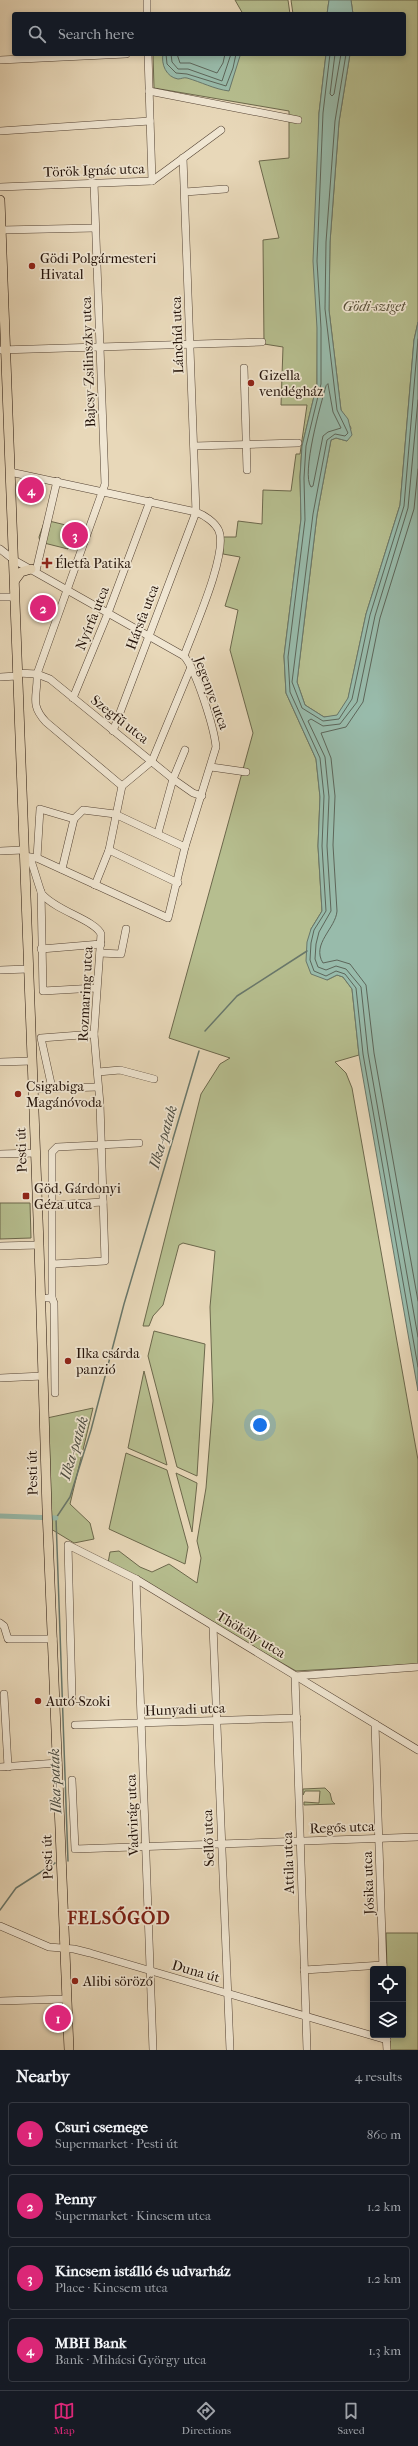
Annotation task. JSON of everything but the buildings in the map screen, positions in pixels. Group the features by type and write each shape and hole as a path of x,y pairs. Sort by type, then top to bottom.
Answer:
{"main road":[{"name":"Pesti út","path":"0,200 3,350 15,580 17,674 29,856 28,969 36,1153 47,1519 69,2050"},
{"path":"15,580 21,572 34,570"}],"street":[{"path":"147,0 147,12"},
{"path":"0,60 84,56"},
{"path":"148,56 152,181"},
{"path":"149,91 298,120"},
{"path":"0,131 150,121"},
{"name":"Török Ignác utca","path":"0,187 152,181 221,130"},
{"name":"Lánchíd utca","path":"183,158 196,512"},
{"name":"Bajcsy-Zsilinszky utca","path":"94,183 105,484 66,589 37,674 34,700 38,713 122,786"},
{"path":"185,192 225,189"},
{"path":"1,230 95,228"},
{"path":"3,350 262,342"},
{"path":"244,368 247,470"},
{"path":"194,446 298,443"},
{"path":"10,472 196,512"},
{"path":"34,570 57,481"},
{"name":"Nyírfa utca","path":"73,698 108,613 150,501"},
{"name":"Hársfa utca","path":"113,731 196,512"},
{"name":"Jegenye utca","path":"95,885 168,918 178,883 185,847 211,767 216,747 215,733 191,667 184,656 214,574 220,548 220,537 216,526 196,512"},
{"path":"0,549 14,560 184,656"},
{"path":"0,597 15,597"},
{"path":"0,851 29,856 62,869 95,885 109,850 115,814 122,786 152,761 191,667"},
{"name":"Szegfű utca","path":"0,677 17,674 37,674 50,679 173,779 193,793 202,796"},
{"path":"158,833 173,779 185,750"},
{"path":"211,767 246,772"},
{"path":"74,819 40,809 29,856 38,875 41,892 43,991 96,988"},
{"path":"62,869 74,819 83,810 115,814 185,847"},
{"path":"109,850 178,883"},
{"name":"Rozmaring utca","path":"41,892 59,908 96,927 101,934 96,988 94,1034 98,1072 102,1144 105,1261 53,1264"},
{"path":"100,953 118,956 121,954 126,929"},
{"path":"41,949 101,944"},
{"path":"0,970 28,969"},
{"path":"52,1088 41,1038 94,1034"},
{"path":"0,1062 32,1061"},
{"path":"98,1072 120,1070 154,1079"},
{"path":"33,1089 98,1087"},
{"path":"55,1393 54,1303 52,1298 52,1205 50,1176 54,1149 139,1142"},
{"path":"0,1154 36,1153"},
{"path":"52,1205 103,1202"},
{"path":"0,1246 39,1245"},
{"path":"41,1299 52,1298"},
{"path":"0,1378 43,1376"},
{"name":"Thököly utca","path":"72,1698 68,1545 136,1579 418,1750"},
{"name":"Vadvirág utca","path":"136,1579 153,2050"},
{"path":"0,1623 4,1626 8,1639 53,1639"},
{"name":"Sellő utca","path":"213,1626 222,1844 226,1993 230,2050"},
{"path":"295,1676 418,1667"},
{"name":"Attila utca","path":"295,1676 304,1970 308,2050"},
{"path":"4,1694 8,1766"},
{"name":"Hunyadi utca","path":"75,1725 297,1718"},
{"name":"Jósika utca","path":"375,1724 383,1966"},
{"path":"0,1767 58,1763"},
{"name":"Regős utca","path":"72,1780 75,1849 418,1837"},
{"name":"Duna út","path":"0,1926 49,1947 79,1950 306,2016 370,2033"},
{"path":"304,1970 370,1967"},
{"path":"0,2001 67,1999"},
{"path":"386,2038 387,2050"}],"green space":[{"path":"235,0 288,0 290,12 242,12"},
{"path":"291,0 329,0 327,12 293,12"},
{"name":"Gödi-sziget","path":"351,0 418,0 418,322 414,340 400,505 366,614 348,699 337,716 324,717 305,705 297,682 317,515 331,440 336,438 347,441 351,428 341,410 329,310 330,242 339,122 350,56 406,56 406,12 353,12"},
{"path":"153,56 326,56 319,113 317,384 302,446 300,477 301,519 284,656 286,693 316,759 320,797 318,846 322,911 311,929 327,980 337,975 343,977 352,989 359,1055 335,1062 346,1073 352,1088 418,1460 418,1664 296,1671 108,1563 110,1552 119,1551 140,1567 152,1572 169,1564 197,1583 201,1558 197,1541 206,1488 213,1401 210,1307 215,1251 183,1243 179,1245 163,1305 153,1316 149,1326 143,1326 201,1094 220,1064 230,1058 169,1038 253,733 230,650 238,610 225,606 240,557 223,554 223,537 236,537 238,521 262,524 263,490 291,491 296,454 300,454 307,405 281,405 283,347 264,344 263,240 279,238 259,161 289,158 289,111 154,88"},
{"path":"45,520 74,527 68,549 40,542 39,537"},
{"path":"0,1203 30,1203 31,1238 0,1239"},
{"path":"154,1331 205,1344 197,1476 177,1467 148,1356"},
{"path":"144,1371 167,1465 128,1448"},
{"path":"93,1408 70,1504 90,1523 94,1539 74,1543 51,1529 47,1418"},
{"path":"126,1453 167,1470 188,1547 185,1564 109,1529"},
{"path":"176,1473 197,1483 192,1532"},
{"path":"325,1788 330,1793 332,1801 335,1804 304,1805 304,1802 319,1803 320,1791 305,1791 303,1795 303,1789"},
{"path":"386,1933 418,1933 418,2050 390,2050 389,2038 406,2038 406,1966 387,1966"}],"water":[{"path":"329,0 351,0 353,12 327,12"},
{"path":"163,56 240,56 229,91 187,78 178,79 170,76 165,70"},
{"path":"326,56 350,56 339,122 330,242 329,310 341,410 348,419 352,435 347,441 336,438 331,440 317,515 297,682 305,705 324,717 337,715 348,698 366,614 400,505 414,340 418,322 418,1391 359,1055 352,989 343,977 337,975 327,980 311,974 306,961 307,942 311,929 322,911 318,846 320,797 316,759 286,693 284,656 301,519 300,477 302,446 317,384 317,328 313,261 319,113"}],"waterway":[{"name":"Ilka-patak","path":"205,1031 237,996 307,951"},
{"name":"Ilka-patak","path":"68,1861 56,1518 70,1497 91,1430 124,1304 199,1051"},
{"path":"0,1516 56,1518"},
{"name":"Ilka-patak","path":"0,1910 16,1888 55,1863"}],"place":[{"name":"Gödi Polgármesteri Hivatal","path":"32,266"},
{"name":"Gizella vendégház","path":"251,383"},
{"name":"MBH Bank","path":"31,490"},
{"name":"Kincsem istálló és udvarház","path":"75,535"},
{"name":"Életfa Patika","path":"47,563"},
{"name":"Penny","path":"43,608"},
{"name":"Csigabiga Magánóvoda","path":"18,1094"},
{"name":"Göd, Gárdonyi Géza utca","path":"26,1196"},
{"name":"Ilka csárda panzió","path":"68,1361"},
{"name":"Autó-Szoki","path":"38,1701"},
{"name":"Alibi söröző","path":"75,1981"},
{"name":"Csuri csemege","path":"58,2018"}],"district":[{"name":"FELSŐGÖD","path":"119,1918"}]}
